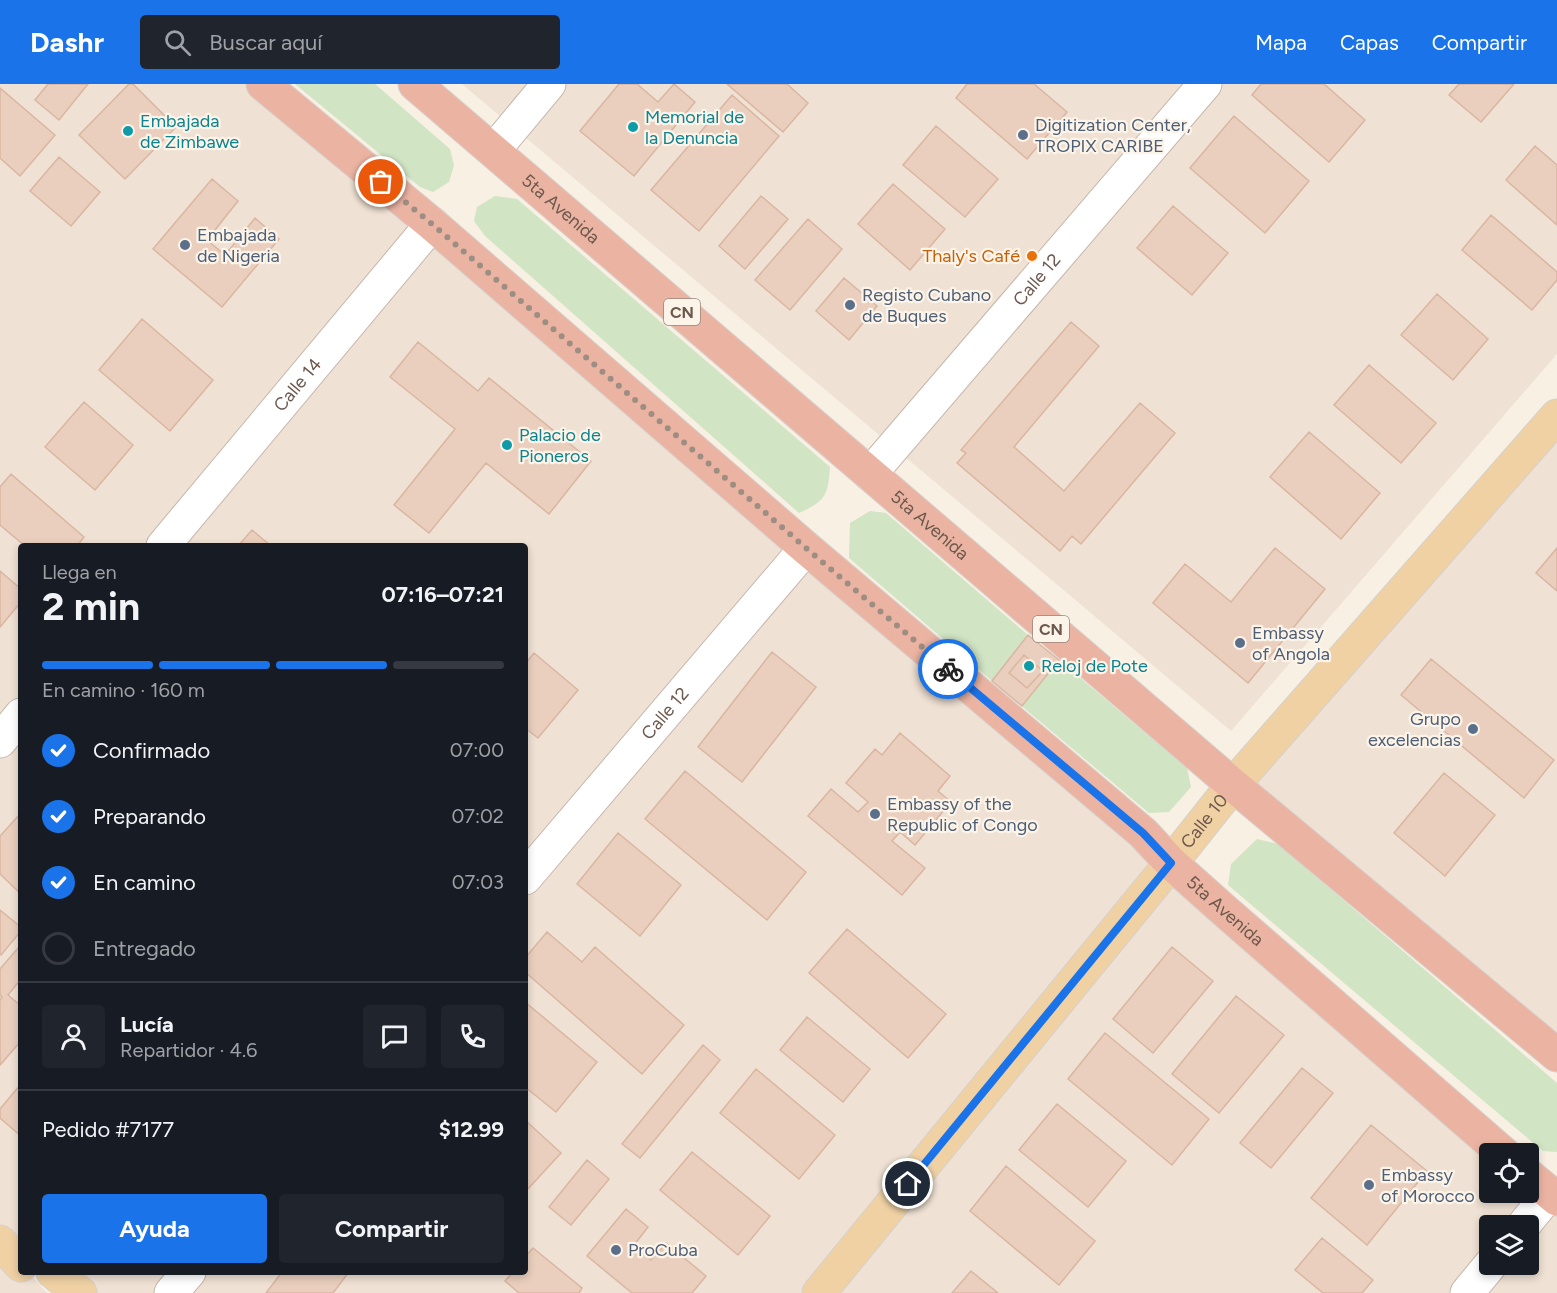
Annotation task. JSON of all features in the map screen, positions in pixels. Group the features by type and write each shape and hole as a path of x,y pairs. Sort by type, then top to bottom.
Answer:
{"highway":[{"name":"5ta Avenida","path":"263,84 432,224 806,548 1143,833 1171,863 1491,1143"},
{"name":"5ta Avenida","path":"415,84 1233,785 1557,1055"}],"main road":[{"name":"Calle 10","path":"819,1293 1233,785 1557,416"},
{"path":"0,1232 18,1246"},
{"path":"0,1242 18,1262"},
{"path":"31,1275 47,1293"},
{"path":"57,1275 80,1293"}],"street":[{"path":"494,150 549,84"},
{"name":"Calle 12","path":"870,474 1205,84"},
{"name":"Calle 14","path":"166,543 432,224"},
{"name":"Calle 12","path":"528,874 806,548"},
{"path":"0,741 18,720"},
{"path":"1530,1215 1545,1189"},
{"path":"171,1293 186,1275"},
{"path":"1467,1293 1482,1275"}],"shaded area":[{"path":"0,84 263,84 1479,1144 1479,1203 1539,1203 1539,1195 1557,1199 1557,1293 80,1293 57,1275 528,1275 528,543 18,543 18,1246 0,1232"},
{"path":"462,84 1557,84 1557,354 1231,731"},
{"path":"1557,416 1557,1055 1233,785"},
{"path":"0,1242 18,1261 18,1275 31,1275 47,1293 0,1293"}],"green space":[{"path":"295,84 375,84 450,149 454,165 449,182 433,192 420,187"},
{"path":"495,196 517,199 830,467 826,491 820,501 799,513 485,236 474,221 477,207"},
{"path":"870,511 886,513 1187,768 1191,787 1169,812 1149,813 849,558 850,523"},
{"path":"1257,839 1278,844 1557,1083 1557,1152 1543,1151 1539,1148 1539,1143 1534,1143 1228,885 1231,864"}],"building":[{"path":"48,84 88,84 59,120 35,100"},
{"name":"Embajada de Zimbawe","path":"129,84 133,84 176,127 125,179 79,135"},
{"path":"619,84 637,84 658,102 674,84 695,102 634,176 580,131"},
{"path":"727,84 787,84 808,103 783,132"},
{"name":"Digitization Center, TROPIX CARIBE","path":"967,84 1034,84 1067,112 1027,159 956,98"},
{"path":"1261,84 1324,84 1365,120 1329,162 1252,95"},
{"path":"1459,84 1514,84 1481,122 1449,95"},
{"path":"0,88 55,135 20,176 0,158"},
{"path":"732,95 779,136 699,231 651,190"},
{"path":"1234,116 1309,181 1265,233 1190,168"},
{"path":"936,126 998,179 965,217 903,165"},
{"path":"1535,146 1557,165 1557,225 1506,180"},
{"path":"59,157 100,192 71,226 30,191"},
{"name":"Embajada de Nigeria","path":"212,179 238,201 207,240 225,255 255,218 279,239 222,307 153,249"},
{"path":"893,184 945,229 910,270 858,224"},
{"path":"761,196 788,219 745,269 719,246"},
{"path":"1173,206 1228,253 1192,295 1137,248"},
{"path":"1491,215 1557,272 1557,280 1532,310 1462,250"},
{"path":"808,219 842,249 790,310 755,280"},
{"path":"844,278 877,306 849,340 816,311"},
{"path":"1437,294 1488,339 1453,380 1401,335"},
{"path":"142,319 213,380 170,431 99,370"},
{"path":"1071,322 1099,346 1014,447 1064,491 1140,403 1175,433 1081,544 1072,536 1060,551 957,463 966,453 961,450"},
{"name":"Palacio de Pioneros","path":"418,342 478,391 489,378 591,461 549,514 486,463 429,533 394,505 455,429 390,377"},
{"path":"1369,365 1436,423 1401,463 1334,405"},
{"path":"84,402 133,445 95,490 45,447"},
{"path":"1309,432 1380,493 1341,539 1270,477"},
{"path":"11,474 84,537 79,543 21,543 0,525 0,487"},
{"path":"252,530 267,543 241,543"},
{"name":"Embassy of Angola","path":"1275,548 1325,589 1248,683 1153,603 1185,564 1231,602"},
{"path":"1557,548 1557,591 1536,573"},
{"path":"0,571 18,586 18,606 0,627"},
{"name":"Reloj de Pote","path":"1028,635 1059,660 1022,706 992,681"},
{"path":"772,652 816,687 742,782 698,747"},
{"path":"534,653 578,690 538,738 528,730 528,660"},
{"path":"1024,655 1043,671 1027,688 1009,673"},
{"path":"1431,659 1554,760 1524,798 1401,695"},
{"name":"Embassy of the Republic of Congo","path":"900,733 950,776 938,791 951,802 915,845 900,832 892,841 925,868 902,895 808,816 831,789 858,812 868,802 846,783 875,749 882,755"},
{"path":"685,771 806,872 767,920 645,819"},
{"path":"1444,773 1495,815 1445,876 1394,833"},
{"path":"18,816 18,891 0,874 0,836"},
{"path":"618,833 681,885 640,936 577,884"},
{"path":"0,910 18,925 18,935 0,954"},
{"path":"847,929 946,1014 908,1058 809,973"},
{"path":"547,932 582,962 595,947 684,1025 642,1074 528,975 528,954"},
{"path":"1172,947 1213,981 1153,1053 1113,1019"},
{"path":"18,948 18,983 8,995 18,1003 18,1044 0,1065 0,1000 2,997 0,995 0,969"},
{"path":"1236,996 1284,1035 1219,1113 1172,1074"},
{"path":"528,1004 597,1062 556,1112 528,1089"},
{"path":"807,1017 870,1069 843,1102 780,1050"},
{"path":"1105,1033 1209,1119 1172,1165 1068,1079"},
{"path":"703,1045 720,1060 640,1158 622,1144"},
{"path":"1302,1068 1333,1093 1271,1168 1240,1143"},
{"path":"756,1069 835,1135 799,1179 720,1113"},
{"path":"18,1088 18,1133 0,1118 0,1109"},
{"path":"1057,1104 1126,1161 1088,1207 1019,1150"},
{"path":"528,1123 561,1153 528,1189"},
{"name":"Embassy of Morocco","path":"1371,1125 1427,1171 1367,1245 1311,1198"},
{"path":"692,1152 770,1216 738,1255 660,1190"},
{"path":"587,1160 609,1179 571,1225 549,1207"},
{"path":"1006,1166 1095,1241 1059,1285 970,1211"},
{"name":"ProCuba","path":"626,1209 648,1227 634,1245 651,1260 666,1243 706,1276 692,1293 632,1293 587,1256"},
{"path":"1322,1238 1373,1280 1362,1293 1323,1293 1295,1270"},
{"path":"533,1248 582,1288 579,1293 519,1293 505,1281 510,1275 528,1275 528,1254"},
{"path":"971,1271 998,1293 952,1293"},
{"path":"280,1275 347,1275 333,1293 266,1293"}],"way so far":[{"path":"381,182 948,669"}],"place":[{"name":"Memorial de la Denuncia","path":"633,127"},
{"name":"Embajada de Zimbawe","path":"128,131"},
{"name":"Digitization Center, TROPIX CARIBE","path":"1023,135"},
{"name":"Embajada de Nigeria","path":"185,245"},
{"name":"Thaly's Café","path":"1032,256"},
{"name":"Registo Cubano de Buques","path":"850,305"},
{"name":"Palacio de Pioneros","path":"507,445"},
{"name":"Embassy of Angola","path":"1240,643"},
{"name":"Reloj de Pote","path":"1029,666"},
{"name":"Grupo excelencias","path":"1473,729"},
{"name":"Embassy of the Republic of Congo","path":"875,814"},
{"name":"Embassy of Morocco","path":"1369,1185"},
{"name":"ProCuba","path":"616,1250"}],"route":[{"path":"908,1184 1171,863 1143,833 948,669"}]}
